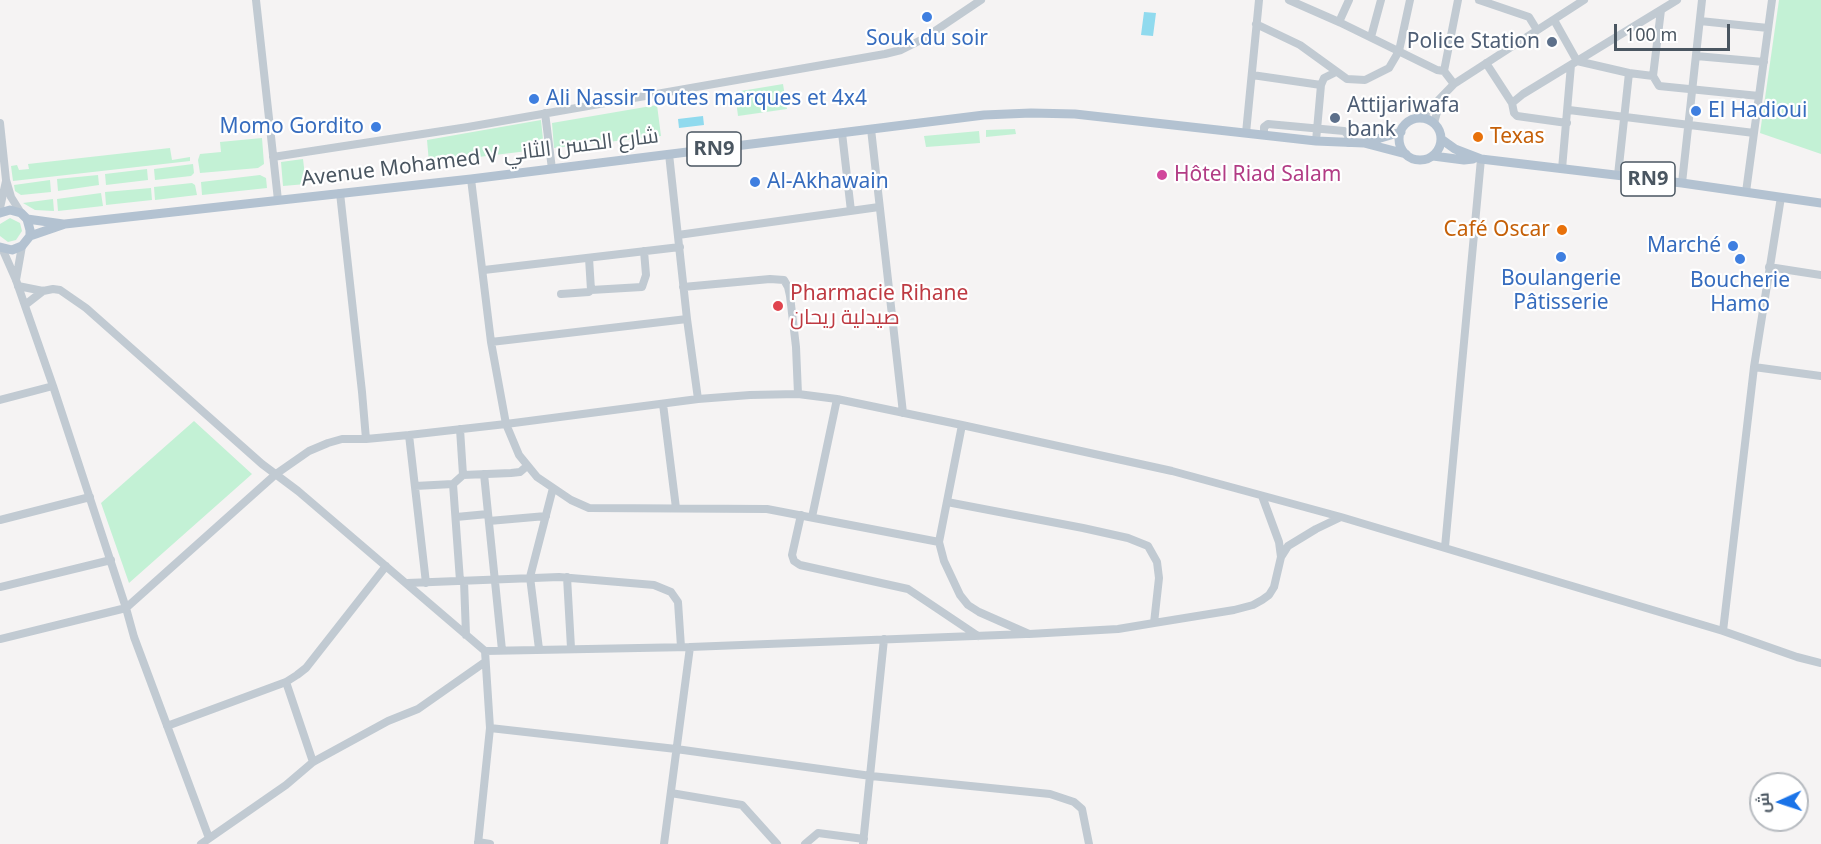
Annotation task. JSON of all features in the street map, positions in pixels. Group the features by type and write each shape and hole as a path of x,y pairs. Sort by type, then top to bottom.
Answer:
{"main road":[{"name":"Avenue Mohamed V شارع الحسن الثاني","path":"30,236 65,225 471,179 967,116 1030,113 1085,115 1316,141 1364,143 1422,160 1433,156 1464,160 1478,159 1821,202"},
{"name":"Avenue Mohamed V شارع الحسن الثاني","path":"1364,143 1401,132 1408,122 1421,118"},
{"path":"1421,118 1434,123 1441,139 1433,156"},
{"path":"1401,132 1400,143 1406,154"},
{"name":"Avenue Mohamed V شارع الحسن الثاني","path":"1441,139 1455,149 1478,159"},
{"name":"RN9","path":"0,213 10,210 24,216"},
{"name":"Avenue Mohamed V شارع الحسن الثاني","path":"24,216 65,225"},
{"path":"1,247 12,250 22,246 30,236 29,224 24,216"}],"street":[{"path":"256,0 278,200"},
{"path":"273,157 439,132 885,54 901,50 923,39 981,0"},
{"path":"1246,133 1259,0"},
{"path":"1289,0 1437,70 1444,71 1454,84"},
{"path":"1339,22 1349,0"},
{"path":"1371,38 1381,0"},
{"path":"1257,24 1300,45 1347,79 1365,80 1389,68 1399,51 1410,0"},
{"path":"1444,71 1458,0"},
{"path":"1479,0 1529,17 1537,30"},
{"path":"1421,118 1454,84 1584,0"},
{"path":"1512,103 1523,94 1677,0"},
{"path":"1682,183 1702,0"},
{"path":"1746,192 1772,0"},
{"path":"1661,10 1653,76 1659,86 1759,96"},
{"path":"1554,20 1574,63 1562,169"},
{"path":"1700,21 1768,28"},
{"path":"1696,56 1764,62"},
{"path":"1486,63 1512,103 1517,117 1567,123"},
{"path":"1574,63 1653,76"},
{"path":"1316,141 1321,85 1324,78 1336,72"},
{"path":"1618,175 1629,73"},
{"path":"1251,75 1321,85"},
{"path":"1434,123 1442,98"},
{"path":"1569,110 1754,133"},
{"path":"545,113 552,169"},
{"path":"0,123 4,179 0,208"},
{"path":"1264,135 1264,127 1268,124 1346,132 1349,136 1349,143"},
{"path":"871,129 903,412"},
{"path":"842,133 851,211"},
{"path":"669,154 698,399"},
{"path":"1445,547 1478,159"},
{"path":"4,179 24,216"},
{"path":"471,179 484,270 491,342 506,424 512,441 527,466 553,488 589,508 753,508 939,542"},
{"path":"340,193 363,392 366,439"},
{"path":"1722,631 1754,367 1781,197"},
{"path":"678,235 879,207"},
{"path":"17,283 22,246"},
{"path":"1,247 25,305 126,608 209,838"},
{"path":"484,270 680,247"},
{"path":"561,294 642,287 646,275 645,251"},
{"path":"589,258 591,290"},
{"path":"1769,267 1821,275"},
{"path":"683,287 770,279 784,280 790,296 796,347 798,394"},
{"path":"17,283 43,291"},
{"path":"25,305 43,291 53,289 60,290 86,308 201,410 485,651 690,647 1118,629 1253,605 1269,595 1274,587 1281,557 1288,546 1341,518"},
{"path":"491,342 687,319"},
{"path":"1754,367 1821,376"},
{"path":"0,400 53,386"},
{"path":"0,639 126,608 276,474 309,451 328,443 342,439 409,435 698,399 798,394 837,399 962,424 1172,471 1445,547 1821,663"},
{"path":"812,517 837,399"},
{"path":"663,404 676,508"},
{"path":"962,424 939,542 945,561 960,595 968,605 1029,634"},
{"path":"460,429 464,475"},
{"path":"409,435 426,583"},
{"path":"415,486 453,484 464,475 520,471 527,466"},
{"path":"484,474 502,650"},
{"path":"453,484 466,635"},
{"path":"539,649 530,577 553,488"},
{"path":"1262,496 1279,542 1281,557"},
{"path":"0,520 90,497"},
{"path":"947,502 1083,528 1128,538 1148,546 1157,562 1159,578 1155,623"},
{"path":"801,515 792,555 794,561 800,566 908,589 978,636"},
{"path":"456,517 546,516"},
{"path":"0,587 111,560"},
{"path":"167,726 286,682 306,668 386,566"},
{"path":"407,583 567,577 654,585 666,588 678,602 681,647"},
{"path":"567,577 571,648"},
{"path":"804,844 818,832 863,842 884,639"},
{"path":"664,844 690,647"},
{"path":"485,651 490,728 478,843 490,844"},
{"path":"201,844 286,785 313,762 388,721 418,709 485,662"},
{"path":"286,682 313,762"},
{"path":"490,728 676,749 871,776 1038,792 1061,797 1074,802 1083,809 1089,844"},
{"path":"671,793 742,805 777,844"}],"green space":[{"path":"1779,0 1821,0 1821,154 1760,133"},
{"path":"783,84 787,109 738,116 735,92"},
{"path":"657,105 661,136 554,148 552,123"},
{"path":"541,120 544,149 429,163 427,140"},
{"path":"1015,129 1016,134 986,137 986,130"},
{"path":"979,131 980,143 926,147 924,136"},
{"path":"262,138 264,164 258,168 200,173 198,160 200,154 221,152 220,142"},
{"path":"170,148 172,160 190,157 190,161 13,181 11,166 17,165 19,170 29,169 28,164"},
{"path":"303,159 306,184 283,186 281,162"},
{"path":"193,164 194,173 191,176 155,180 154,169"},
{"path":"147,169 148,180 106,185 105,174"},
{"path":"98,175 99,185 58,191 57,179"},
{"path":"260,175 266,178 267,188 202,195 201,182"},
{"path":"50,180 51,192 21,195 15,191 14,185"},
{"path":"192,183 195,185 197,195 155,200 154,187"},
{"path":"151,188 152,200 106,205 105,192"},
{"path":"101,193 103,206 58,211 57,199"},
{"path":"53,199 54,211 35,210 23,203"},
{"path":"10,218 20,223 22,231 16,240 8,242 0,236 0,224"},
{"path":"194,421 252,474 129,583 101,503"}],"water":[{"path":"1144,12 1156,13 1153,36 1141,35"},
{"path":"703,116 704,125 679,128 678,119"}],"place":[{"name":"Souk du soir","path":"927,17"},
{"name":"Police Station","path":"1552,42"},
{"name":"Ali Nassir Toutes marques et 4x4","path":"534,99"},
{"name":"El Hadioui","path":"1696,111"},
{"name":"Attijariwafa bank","path":"1335,118"},
{"name":"Momo Gordito","path":"376,127"},
{"name":"Texas","path":"1478,137"},
{"name":"Hôtel Riad Salam","path":"1162,175"},
{"name":"Al-Akhawain","path":"755,182"},
{"name":"Café Oscar","path":"1562,230"},
{"name":"Marché","path":"1733,246"},
{"name":"Boulangerie Pâtisserie","path":"1561,257"},
{"name":"Boucherie Hamo","path":"1740,259"},
{"name":"Pharmacie Rihane صيدلية ريحان","path":"778,306"}]}
